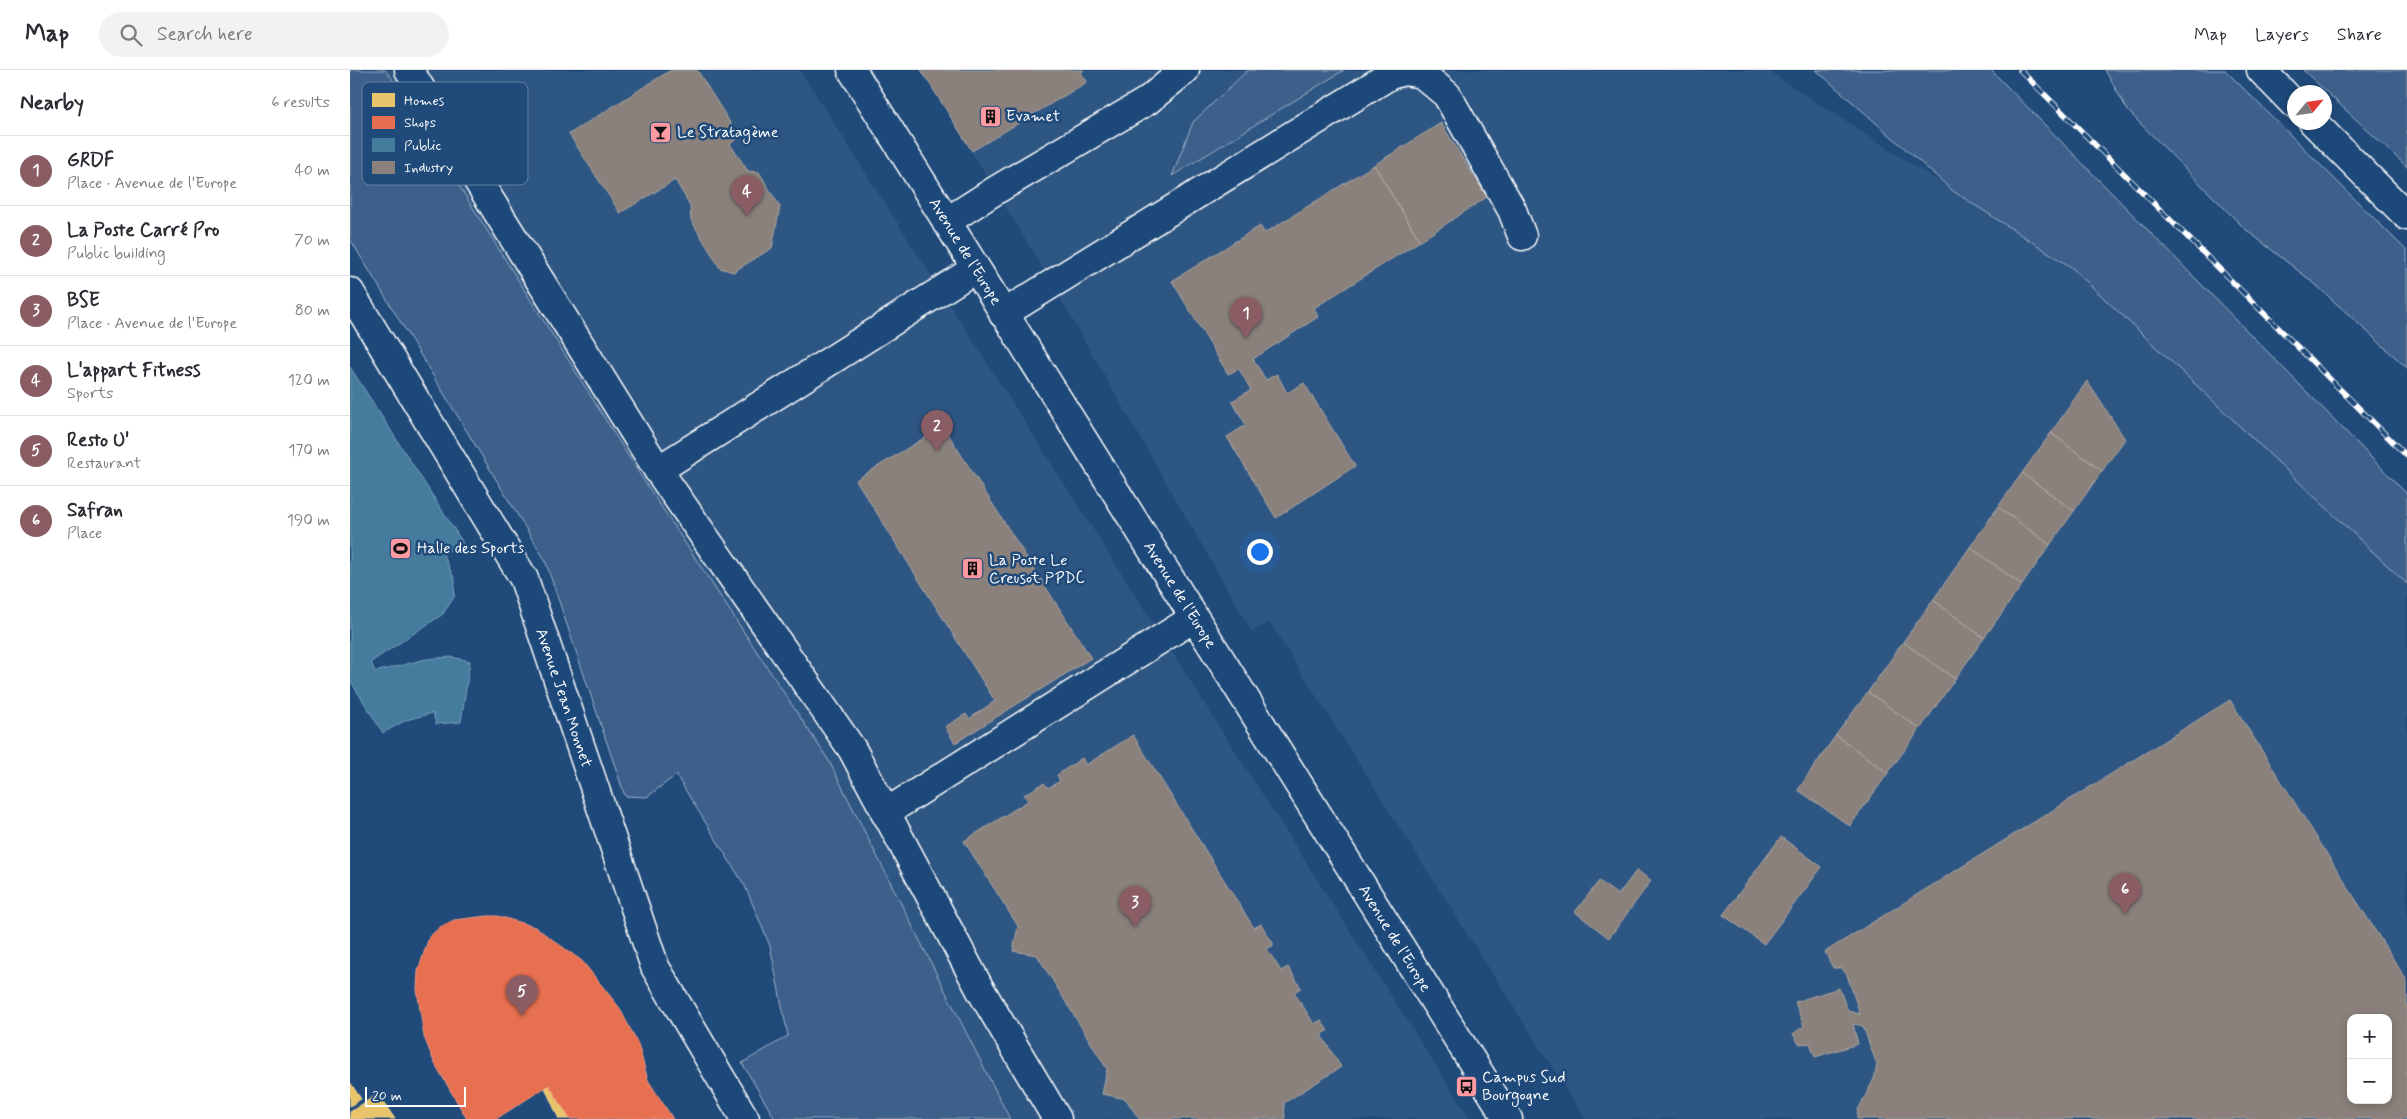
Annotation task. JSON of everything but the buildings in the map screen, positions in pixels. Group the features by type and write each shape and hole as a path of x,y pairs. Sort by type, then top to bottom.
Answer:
{"street":[{"path":"410,70 417,82"},
{"name":"Avenue de l'Europe","path":"852,70 1508,1119"},
{"path":"946,222 996,190 1147,101 1185,70"},
{"path":"2261,70 2287,97"},
{"path":"1003,314 1390,75 1404,71 1422,74 1447,95 1512,210 1522,236"},
{"path":"2321,130 2407,216"},
{"path":"481,185 658,470 852,749 980,989 1057,1119"},
{"path":"658,470 975,269"},
{"name":"Avenue Jean Monnet","path":"350,292 524,579 655,967 745,1119"},
{"path":"885,814 1194,618"}],"shaded area":[{"path":"350,70 385,70 394,82 362,82 362,185 459,185 639,473 829,761 1010,1119 775,1119 742,1063 788,1036 770,946 745,886 676,775 647,797 625,796 545,560 350,239"},
{"path":"386,70 800,70 1470,1119 1011,1119 829,761 639,473 458,185 528,185 528,82 394,82"},
{"path":"921,70 1248,70 1193,122 1173,176 1344,70 1767,70 2071,267 2407,584 2407,1119 1585,1119 1269,622 1252,632 1038,260"},
{"path":"1248,70 1344,70 1172,176 1193,122"},
{"path":"1816,70 1991,70 2407,494 2407,584 2071,267 1953,191"},
{"path":"2105,70 2225,70 2407,251 2407,368 2315,284 2244,228 2128,111"},
{"path":"2303,70 2407,70 2407,167 2332,97 2332,85 2319,85"}],"railway":[{"path":"2020,70 2407,456"}],"place":[{"name":"Evamet","path":"990,116"},
{"name":"Le Stratagème","path":"661,132"},
{"name":"L'appart Fitness","path":"747,216"},
{"name":"GRDF","path":"1246,338"},
{"name":"La Poste Carré Pro","path":"937,451"},
{"name":"Halle des Sports","path":"401,548"},
{"name":"La Poste Le Creusot PPDC","path":"973,569"},
{"name":"Safran","path":"2125,914"},
{"name":"BSE","path":"1135,927"},
{"name":"Resto U'","path":"522,1016"},
{"name":"Campus Sud Bourgogne","path":"1466,1086"}]}
